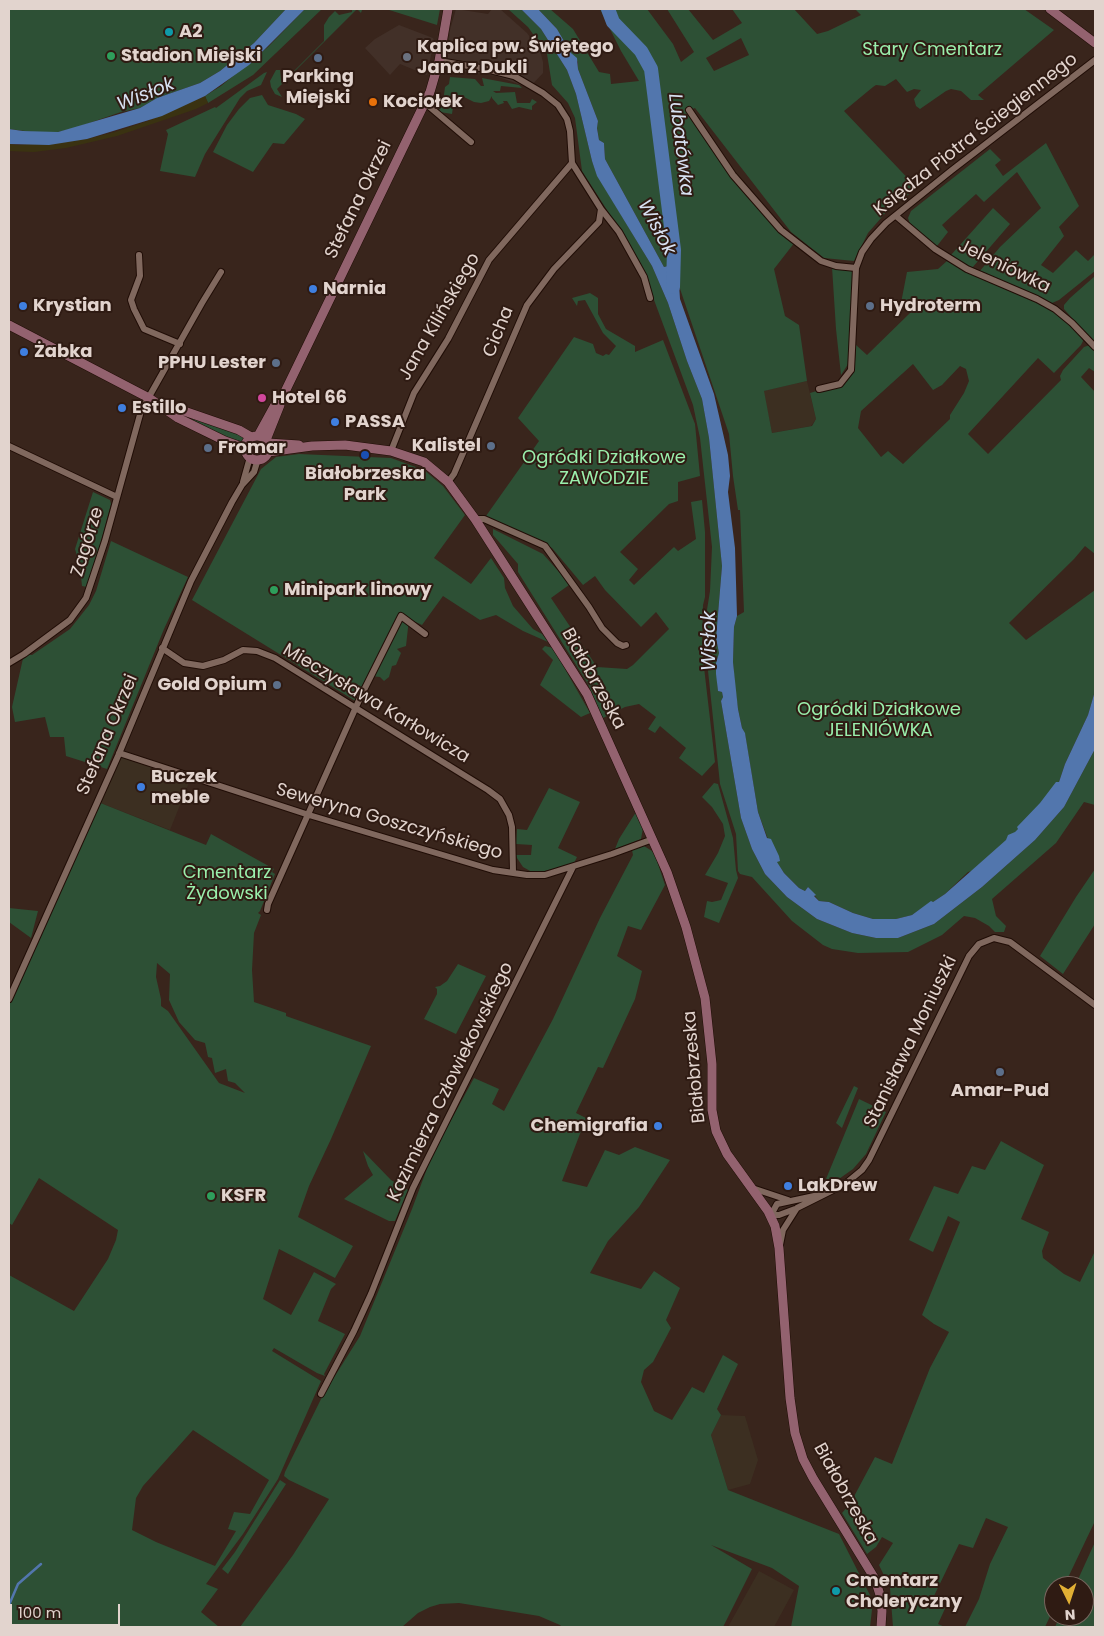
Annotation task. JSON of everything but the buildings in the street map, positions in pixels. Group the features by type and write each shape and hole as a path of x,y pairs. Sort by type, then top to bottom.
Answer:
{"street":[{"name":"Stefana Okrzei","path":"262,442 273,427 281,400 425,103 439,62 448,9"},
{"path":"1050,9 1095,43"},
{"name":"Księdza Piotra Ściegiennego","path":"819,389 840,384 851,370 856,268 862,252 871,239 886,223 952,170 1095,60"},
{"path":"439,62 505,73 543,93 558,106 566,119 570,131 572,163 601,209 619,232 644,277 650,298"},
{"path":"425,103 471,142"},
{"path":"689,110 733,175 781,230 821,261 836,266 856,268"},
{"name":"Jana Kilińskiego","path":"391,451 414,394 448,339 489,260 572,163"},
{"name":"Cicha","path":"448,482 454,474 518,328 526,305 554,269 599,222 601,209"},
{"name":"Jeleniówka","path":"896,216 935,249 967,269 1037,299 1055,309 1072,323 1095,347"},
{"path":"139,255 140,276 131,300 134,309 144,329 180,344"},
{"name":"Zagórze","path":"9,663 70,620 86,598 105,541 141,411 202,303 222,272"},
{"path":"9,325 149,398 178,418 251,455 262,458 262,442"},
{"name":"Stefana Okrzei","path":"262,442 276,405 281,400"},
{"path":"164,408 193,414 239,430 262,442"},
{"path":"273,427 275,435 283,443"},
{"path":"251,455 247,442 262,442"},
{"name":"Białobrzeska","path":"262,442 312,446"},
{"name":"Białobrzeska","path":"262,442 312,446 345,445 391,451 424,462 448,482 475,518 587,694 668,872 686,927 705,998 711,1056 712,1110 716,1131 727,1154 752,1188 775,1226 779,1248 790,1398 795,1433 803,1459 813,1478 875,1579 880,1595 881,1627"},
{"path":"9,446 117,496"},
{"name":"Stefana Okrzei","path":"9,999 119,753 191,581 242,485 251,455"},
{"name":"Białobrzeska","path":"475,518 484,518 544,546 589,606 602,628 622,646 626,646"},
{"path":"267,910 356,707 401,616 425,634"},
{"name":"Mieczysława Karłowicza","path":"162,648 184,663 203,666 224,660 243,650 257,651 275,658 356,707 500,799 510,815 513,872"},
{"name":"Seweryna Goszczyńskiego","path":"119,753 308,815 493,870 527,875 545,875 652,839"},
{"name":"Kazimierza Człowiekowskiego","path":"321,1394 354,1332 371,1294 413,1188 473,1071 573,867"},
{"name":"Stanisława Moniuszki","path":"770,1216 779,1215 797,1208 845,1184 856,1175 874,1151 969,956 979,944 994,938 1010,942 1095,1005"},
{"path":"752,1188 790,1200"},
{"path":"770,1216 777,1204 823,1195"},
{"path":"779,1248 783,1230 797,1208"}],"shaded area":[{"path":"456,9 488,14 492,9 500,9 527,33 540,51 543,73 529,88 496,76 446,69 450,30"},
{"path":"399,25 433,38 427,75 400,64 390,75 365,48 375,39"},
{"path":"807,381 816,419 811,426 772,433 763,391"},
{"path":"118,756 190,780 170,830 98,802"},
{"path":"721,1415 745,1416 758,1460 750,1484 728,1490 711,1435"},
{"path":"759,1571 794,1590 774,1627 728,1627"}],"green space":[{"name":"Stadion Miejski","path":"9,9 286,9 254,43 220,71 200,83 157,98 140,108 121,112 75,128 41,133 9,129"},
{"path":"305,9 322,9 253,75 208,103 205,96 221,86 268,47"},
{"path":"352,9 357,9 277,89 282,97 275,94 270,81 276,70 280,70 281,80 284,81 324,41 324,25 329,17 335,11 339,15 352,12"},
{"path":"386,9 440,9 437,25"},
{"path":"508,9 521,9 541,29 567,70 576,94 597,175 652,266 668,303 702,399 709,438 722,566 716,638 719,653 716,663 718,691 722,692 723,697 721,701 741,818 752,849 765,874 787,897 817,919 852,933 876,938 898,938 934,924 982,887 1035,840 1064,807 1095,749 1095,805 1084,802 1056,843 992,899 996,916 1006,926 1004,932 995,932 975,918 964,916 942,935 908,952 858,953 832,949 823,945 792,921 752,877 740,874 738,871 736,834 720,784 706,652 706,616 710,591 712,547 700,438 693,405 644,273 632,249 582,171 575,118 568,103 552,85 547,54 528,27"},
{"path":"538,9 550,9 573,29 599,72 610,74 611,84 639,81 621,51 600,9 647,9 673,44 681,62 694,52 667,9 688,9 713,40 742,23 732,9 794,9 817,34 828,31 861,15 855,9 1024,9 1054,30 978,95 984,100 971,100 961,91 951,89 920,109 916,106 914,99 921,90 914,89 907,92 896,79 885,86 876,85 844,111 917,188 888,210 868,233 854,261 824,258 791,232 695,108 687,111 781,230 795,242 774,269 785,316 799,325 807,381 764,391 772,433 812,426 816,419 810,393 840,384 855,361 856,345 867,355 910,313 901,303 907,272 938,269 947,261 1000,287 1034,300 1061,316 1081,336 1083,341 1054,373 1038,358 968,434 988,454 1061,380 1060,376 1063,370 1084,347 1090,345 1095,351 1095,372 1089,368 1081,377 1095,392 1095,554 1085,546 1009,623 1026,640 1095,590 1095,691 1088,715 1065,764 1059,782 1015,833 945,894 912,915 896,919 873,919 853,913 829,902 819,901 808,887 805,891 799,888 784,873 776,861 758,812 735,687 733,662 734,627 737,616 744,612 740,510 738,510 733,476 729,434 672,265 664,267 605,159 604,143 599,140 598,121 578,69 578,62 557,29","holes":["741,38 749,55 714,71 706,58","913,364 933,390 942,385 960,366 966,369 969,381 950,415 950,419 903,464 888,451 881,457 858,428 861,411"]},
{"path":"267,72 261,85 247,91 240,98 205,154 195,177 160,171 168,134 166,130 216,108"},
{"path":"450,77 475,79 481,86 484,86 482,78 519,85 522,88 501,86 500,91 493,91 496,93 515,92 517,103 530,103 532,99 537,102 532,106 532,110 519,107 512,109 507,101 503,101 504,103 498,105 492,96 489,101 481,103 464,97 462,100 454,100 452,114 440,112 438,104 443,102 445,87 449,84"},
{"path":"262,95 268,105 305,119 284,144 273,143 253,172 213,152 227,125 239,109 250,98"},
{"path":"1046,143 1079,206 1059,227 1064,236 1041,265 1053,273 1076,250 1088,261 1095,254 1095,271 1059,300 1052,303 979,272 1000,247 1041,208 1017,172 984,202 976,194 942,225 948,232 937,246 910,224 908,218 911,211 990,149 1001,160 995,165 1003,176"},
{"path":"993,208 1010,224 972,268 951,255"},
{"path":"832,267 853,273 850,361 841,375 836,329"},
{"path":"1095,276 1095,344 1064,309 1064,305"},
{"name":"Ogródki Działkowe ZAWODZIE","path":"590,293 598,298 598,314 606,329 635,346 635,352 663,340 695,424 700,476 678,482 678,501 669,504 620,552 638,569 629,580 634,585 674,547 678,551 696,539 691,502 702,500 705,532 705,597 703,605 702,650 715,762 702,776 679,758 686,748 660,726 655,733 648,729 656,717 639,704 625,707 603,718 588,684 518,572 518,564 493,535 493,529 543,554 560,573 569,585 551,598 597,667 627,669 633,665 669,629 656,612 641,627 605,590 595,576 583,585 552,548 486,516 539,441 518,418 574,337 593,344 596,353 603,356 609,355 616,346 603,333 585,300 578,301 577,306 572,298"},
{"path":"179,414 245,436 242,442 229,439"},
{"path":"299,454 391,458 424,470 443,486 465,515 434,558 471,584 491,558 504,578 505,588 513,606 533,629 542,634 548,642 523,631 496,615 480,620 443,596 422,625 409,619 406,646 397,649 401,653 396,665 392,666 389,677 384,681 380,677 371,676 357,702 192,600 261,469 276,457"},
{"path":"93,492 110,500 111,504 87,587 82,586 80,567 75,549"},
{"path":"111,541 188,577 164,629 107,769 66,756 64,737 50,737 45,717 15,722 12,707 24,654 32,655 70,629 89,605 96,591"},
{"path":"545,646 553,648 590,713 581,717 540,685 553,660 542,649"},
{"path":"714,783 718,784 733,838 738,878 719,923 704,917 707,901 721,900 728,883 705,875 718,853 725,836 723,824 712,807 702,797"},
{"path":"549,788 580,802 558,848 577,857 574,863 545,871 532,872 523,867 517,858 516,855 531,855 532,845 516,844 517,829 527,830"},
{"name":"Cmentarz Żydowski","path":"98,802 206,845 211,834 274,869 272,872 275,874 258,913 261,915 254,933 252,970 254,1002 286,1013 286,1016 371,1046 309,1186 298,1217 353,1246 335,1278 279,1249 263,1299 291,1315 314,1272 336,1284 331,1289 318,1321 345,1334 324,1374 325,1376 274,1348 272,1351 321,1381 278,1479 243,1534 206,1584 218,1589 201,1612 219,1627 9,1627 9,1275 74,1311 108,1259 118,1230 39,1178 12,1225 9,1223 9,999","holes":["157,963 170,974 169,1000 179,1022 195,1040 205,1043 208,1057 212,1058 215,1073 226,1069 228,1081 235,1083 245,1093 219,1083 168,1011 161,1006 156,977","193,1430 269,1480 250,1514 234,1512 228,1529 236,1531 215,1566 132,1530 136,1498 143,1486"]},
{"path":"636,812 643,828 641,839 615,849 619,839"},
{"path":"644,846 655,855 665,885 641,930 628,926 617,956 642,971 635,999 603,1068 598,1067 576,1113 586,1118 562,1181 587,1187 605,1150 619,1155 635,1147 670,1160 639,1207 608,1241 590,1273 641,1289 654,1271 680,1288 666,1320 671,1328 653,1362 644,1370 641,1382 654,1411 672,1420 692,1387 704,1393 723,1355 738,1364 717,1409 721,1415 711,1435 728,1490 839,1534 873,1601 870,1627 791,1627 799,1586 772,1568 711,1545 752,1569 723,1627 562,1627 539,1616 459,1603 440,1604 430,1607 418,1613 402,1627 240,1627 293,1555 329,1499 289,1480 284,1476 285,1472 323,1395 360,1336 432,1155 474,1078 499,1089 492,1104 504,1111 553,1019 600,918 633,855 632,850"},
{"path":"1095,869 1095,924 1063,974 1040,956"},
{"path":"9,908 38,911 31,938 9,922"},
{"path":"458,964 486,976 456,1034 424,1019 437,994 435,987 447,981"},
{"path":"854,1086 858,1088 842,1128 836,1123"},
{"path":"859,1099 886,1112 866,1154 853,1169 829,1186 826,1179"},
{"path":"1001,1141 1044,1165 1021,1219 1049,1232 1042,1251 1043,1258 1064,1274 1080,1282 1095,1251 1095,1521 1069,1576 1044,1576 1045,1627 965,1627 979,1599 990,1564 1008,1527 986,1518 973,1548 959,1544 934,1596 948,1602 938,1624 945,1627 893,1627 890,1588 879,1565 893,1543 882,1537 876,1547 867,1554 842,1513 850,1504 875,1457 892,1464 930,1368 949,1332 922,1315 960,1222 948,1216 933,1252 909,1240 934,1186 958,1194 972,1166 985,1170"},
{"path":"363,1151 391,1180 408,1190 395,1221 389,1221 344,1199 373,1175"},
{"path":"280,1480 286,1484 228,1574 222,1569 235,1552"},
{"path":"1095,1542 1095,1627 1055,1627 1094,1626 1094,1576 1080,1576"}],"sand":[{"path":"205,96 208,103 196,109 117,136 66,148 34,152 9,151 9,144 18,145 87,139 115,132 148,121"}],"water":[{"path":"286,9 305,9 249,65 205,96 162,116 87,139 49,145 9,144 9,129 58,132 140,108 157,98 200,83 220,71 254,43"},
{"path":"521,9 538,9 557,29 571,53 577,58 578,69 598,121 599,140 604,143 605,159 664,267 672,265 679,284 680,299 714,394 728,455 730,476 728,492 735,548 737,616 734,627 733,662 738,709 745,733 758,812 767,838 771,839 779,856 780,861 777,862 784,873 799,888 805,891 808,887 819,901 829,902 853,913 873,919 896,919 912,915 931,901 933,902 945,894 1006,840 1008,835 1015,832 1018,829 1017,827 1040,803 1056,782 1059,782 1065,764 1088,715 1095,691 1095,749 1064,807 1035,840 982,887 934,924 898,938 876,938 852,933 817,919 787,897 765,874 752,849 741,818 721,701 723,697 722,692 718,691 716,674 716,663 719,653 716,638 722,566 709,438 702,399 668,303 652,266 597,176 576,94 567,70 541,29"}],"waterway":[{"name":"Lubatówka","path":"608,9 613,22 641,51 651,69 674,250 673,287"},
{"path":"9,1605 18,1584 41,1564"}],"place":[{"name":"A2","path":"169,32"},
{"name":"Stadion Miejski","path":"111,56"},
{"name":"Kaplica pw. Świętego Jana z Dukli","path":"407,57"},
{"name":"Parking Miejski","path":"318,58"},
{"name":"Kociołek","path":"373,102"},
{"name":"Narnia","path":"313,289"},
{"name":"Krystian","path":"23,306"},
{"name":"Hydroterm","path":"870,306"},
{"name":"Żabka","path":"24,352"},
{"name":"PPHU Lester","path":"276,363"},
{"name":"Hotel 66","path":"262,398"},
{"name":"Estillo","path":"122,408"},
{"name":"PASSA","path":"335,422"},
{"name":"Kalistel","path":"491,446"},
{"name":"Fromar","path":"208,448"},
{"name":"Białobrzeska Park","path":"365,455"},
{"name":"Minipark linowy","path":"274,590"},
{"name":"Gold Opium","path":"277,685"},
{"name":"Buczek meble","path":"141,787"},
{"name":"Amar-Pud","path":"1000,1072"},
{"name":"Chemigrafia","path":"658,1126"},
{"name":"LakDrew","path":"788,1186"},
{"name":"KSFR","path":"211,1196"},
{"name":"Cmentarz Choleryczny","path":"836,1591"}],"park label":[{"name":"Stary Cmentarz","path":"932,50"},
{"name":"Ogródki Działkowe JELENIÓWKA","path":"879,720"}],"water label":[{"name":"Wisłok","path":"146,95"},
{"name":"Wisłok","path":"656,228"},
{"name":"Wisłok","path":"710,641"}]}
